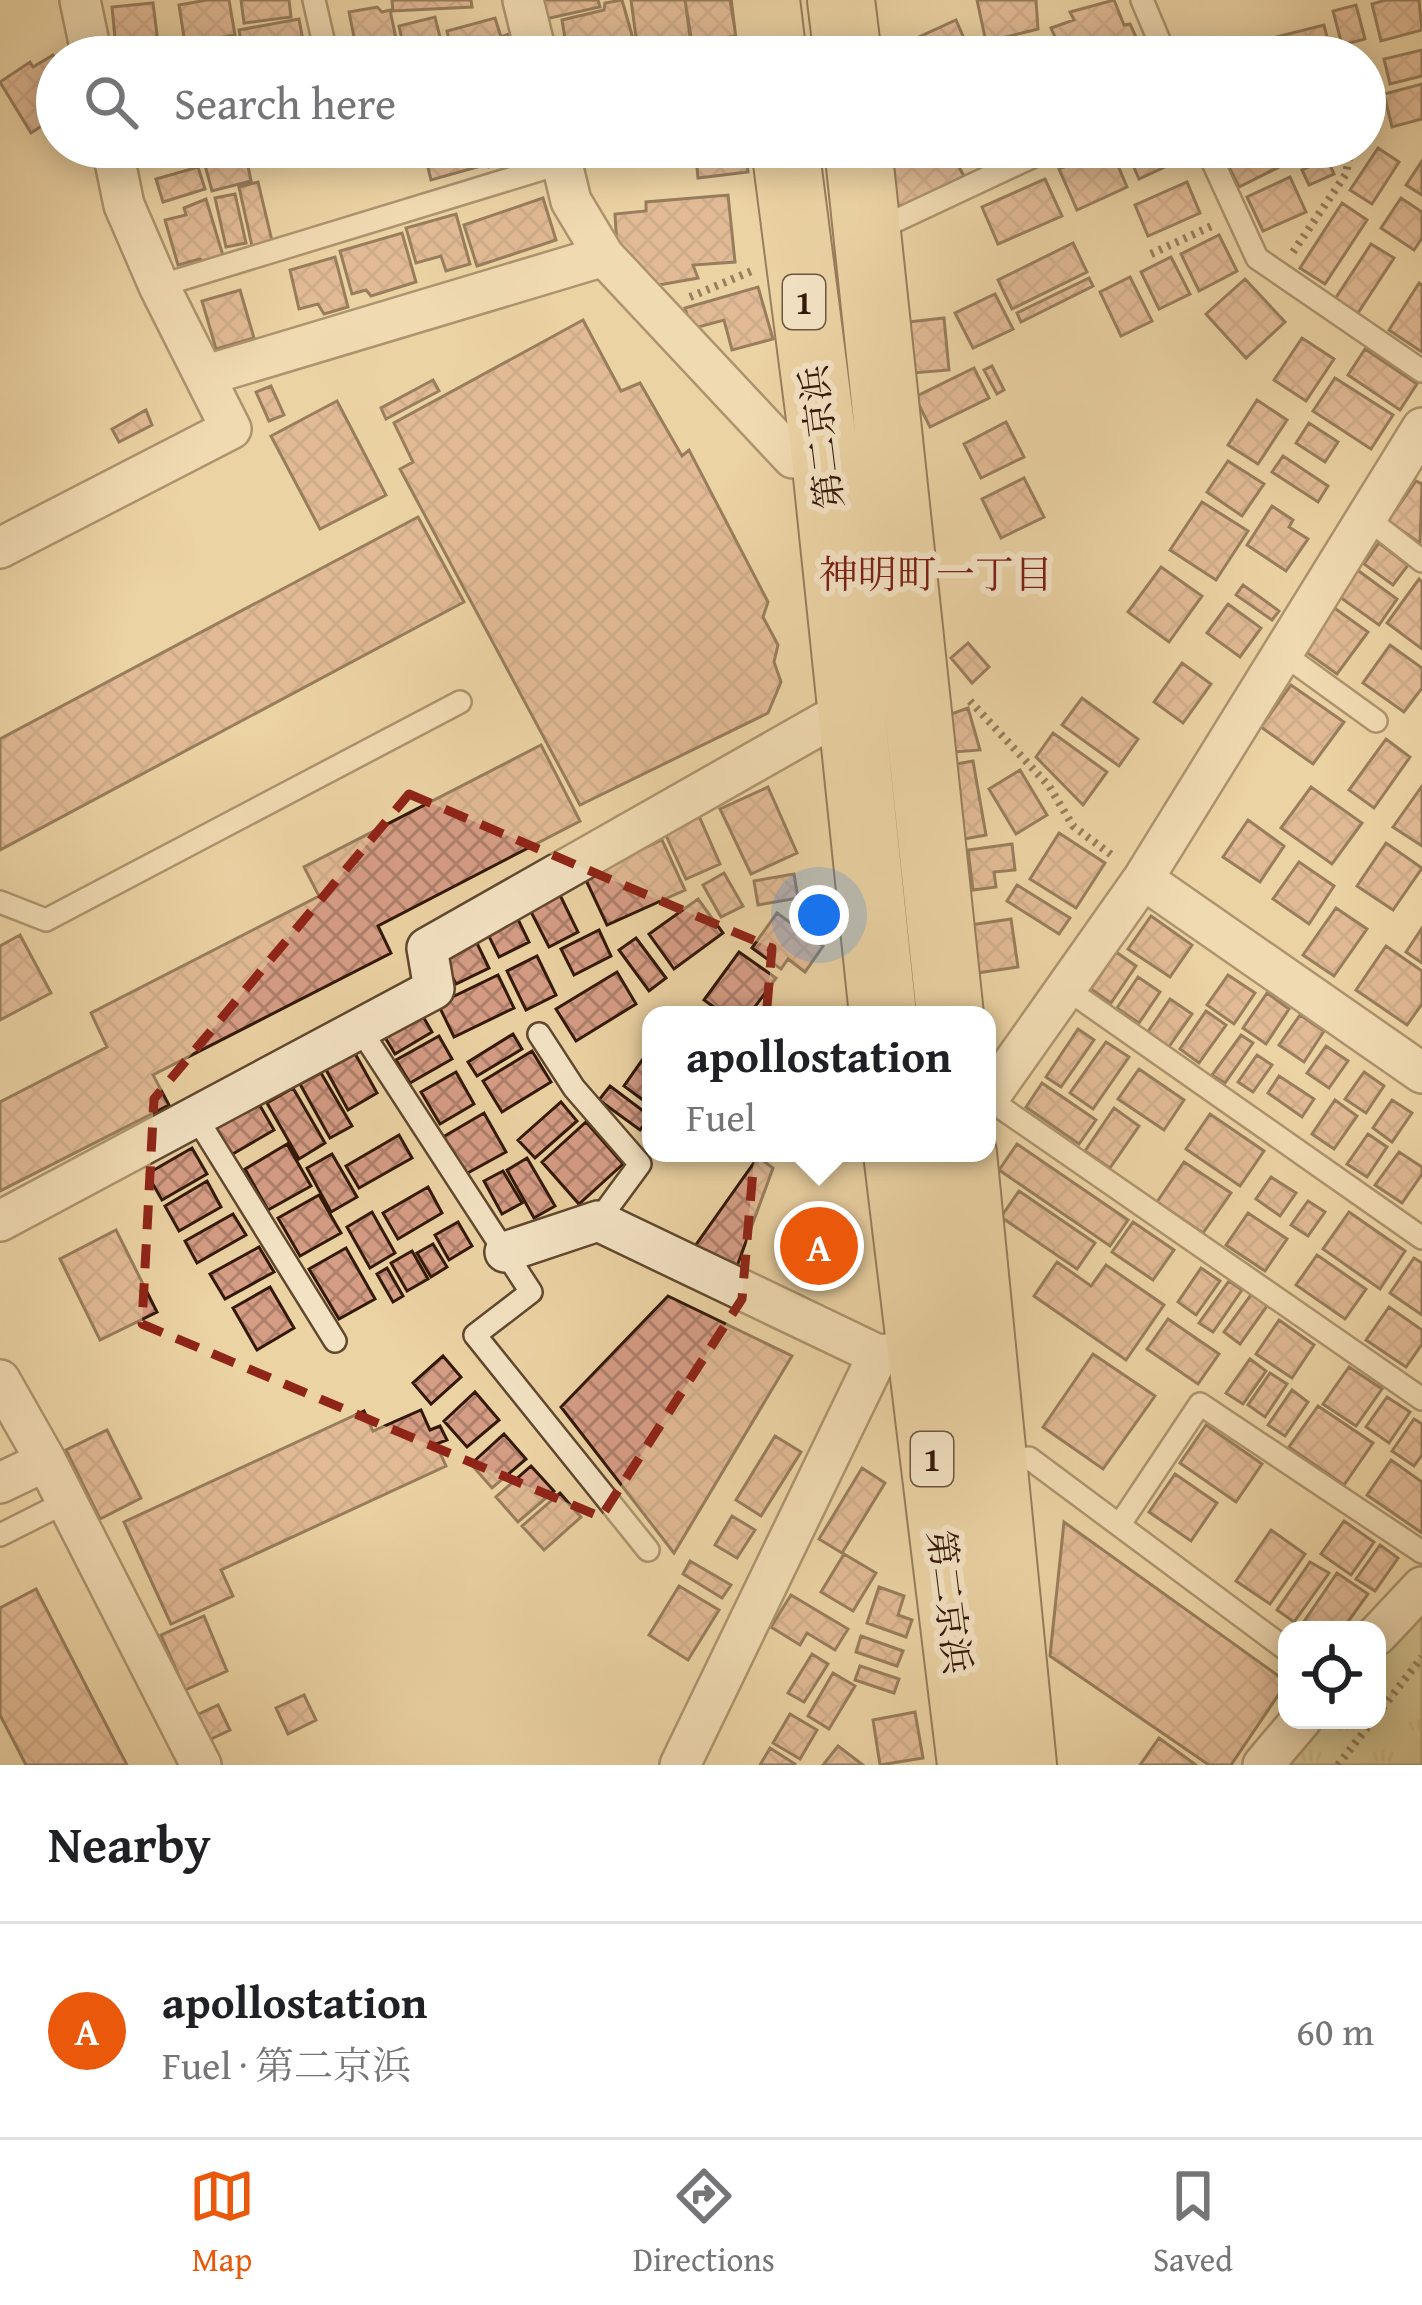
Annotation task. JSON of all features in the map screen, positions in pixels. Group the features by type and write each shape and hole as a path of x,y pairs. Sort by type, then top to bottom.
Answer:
{"highway":[{"path":"766,0 770,36"},
{"path":"841,0 845,36"},
{"name":"第二京浜","path":"787,168 825,457 882,1006"},
{"name":"第二京浜","path":"860,168 949,1006"},
{"name":"第二京浜","path":"897,1162 898,1353 970,1765"},
{"name":"第二京浜","path":"981,1162 991,1460 1023,1765"}],"street":[{"path":"80,0 88,36"},
{"path":"523,0 532,36"},
{"path":"2,543 231,429 159,286 124,205 116,168"},
{"path":"563,168 572,201 604,256 793,458 825,457"},
{"path":"206,375 604,256"},
{"path":"996,1094 1143,879 1422,428"},
{"path":"0,1221 434,989 427,948 825,722 851,720"},
{"path":"1143,879 1421,1069"},
{"path":"505,1252 598,1221 898,1353 680,1765"},
{"path":"0,1380 201,1765"},
{"path":"0,1483 46,1461"},
{"path":"1386,1625 1422,1587"},
{"path":"1263,1765 1293,1729"}],"lane":[{"path":"314,0 322,36"},
{"path":"1142,0 1157,36"},
{"path":"159,286 520,168"},
{"path":"868,233 1008,168"},
{"path":"1216,168 1257,259 1422,371"},
{"path":"1366,518 1422,561"},
{"path":"1282,653 1376,721"},
{"path":"0,902 46,920 460,702"},
{"path":"1066,989 1422,1238"},
{"path":"360,1029 531,1292 475,1335 648,1550"},
{"path":"539,1034 574,1088 640,1164 598,1221"},
{"path":"196,1117 334,1341"},
{"path":"996,1128 1422,1400"},
{"path":"1120,1524 1200,1404 1422,1552"},
{"path":"991,1460 1029,1458 1278,1643"},
{"path":"0,1535 66,1502"}],"path":[{"path":"1278,273 1347,168"},
{"path":"1151,254 1237,215"},
{"path":"656,312 798,251"},
{"path":"913,666 963,693 1049,786 1073,826 1143,879"},
{"path":"1386,1703 1422,1657"},
{"path":"1338,1765 1366,1729"}],"highlighted area":[{"path":"409,794 772,948 742,1299 601,1517 142,1324 154,1099"}],"green space":[{"path":"1422,1596 1422,1765 1279,1765 1309,1729 1386,1729 1386,1636"}],"building":[{"path":"229,0 235,35 184,36 179,5"},
{"path":"241,0 289,0 291,17 244,23"},
{"path":"392,0 471,0 472,7 393,11"},
{"path":"537,0 598,0 600,7 541,20"},
{"path":"622,0 632,36 565,36 562,20 604,10 605,3"},
{"path":"631,0 685,0 690,36 636,36"},
{"path":"685,0 730,0 736,36 691,36"},
{"path":"977,0 1036,0 1038,29 985,36"},
{"path":"1114,0 1124,25 1130,24 1135,36 1055,36 1051,28 1074,20 1070,12"},
{"path":"1419,0 1422,30 1386,40 1380,36 1372,4"},
{"path":"153,3 157,36 115,36 112,7"},
{"path":"1356,5 1364,36 1340,36 1333,11"},
{"path":"377,7 382,12 390,10 395,36 354,36 349,12"},
{"path":"435,17 440,36 401,36 399,26"},
{"path":"495,18 501,36 448,36 447,31"},
{"path":"299,19 302,36 240,36 239,30"},
{"path":"956,20 963,36 921,36"},
{"path":"1324,25 1327,36 1280,36"},
{"path":"1422,50 1422,76 1390,84 1386,59"},
{"path":"30,62 36,130 31,133 0,82"},
{"path":"1422,84 1422,119 1392,127 1386,93"},
{"path":"1386,153 1399,162 1372,204 1350,190 1365,168 1386,168"},
{"path":"1422,161 1422,195 1406,185"},
{"path":"198,168 205,189 163,202 156,179"},
{"path":"206,168 248,168 251,181 212,191"},
{"path":"428,168 474,168 431,180"},
{"path":"697,168 748,168 748,172 698,178"},
{"path":"892,168 960,168 965,178 919,203 896,206"},
{"path":"1119,168 1127,187 1077,210 1059,169"},
{"path":"1134,168 1162,168 1139,179"},
{"path":"1230,168 1277,168 1239,187"},
{"path":"1331,168 1334,174 1309,185 1302,170"},
{"path":"1290,177 1306,212 1263,231 1247,197"},
{"path":"1045,179 1062,216 998,244 982,207"},
{"path":"258,182 272,241 252,246 239,187"},
{"path":"1187,182 1200,213 1148,236 1135,205"},
{"path":"235,194 246,243 226,247 215,198"},
{"path":"728,195 735,262 693,265 698,278 659,285 642,277 617,248 615,214 646,211 646,202"},
{"path":"543,198 556,240 477,266 464,225"},
{"path":"1401,198 1422,212 1422,238 1414,250 1381,228"},
{"path":"206,199 224,259 178,265 165,220 186,215 184,208"},
{"path":"1342,203 1367,220 1325,284 1300,268"},
{"path":"456,214 470,264 446,271 441,256 416,263 406,228"},
{"path":"402,233 416,282 371,296 366,290 352,294 340,251"},
{"path":"1219,235 1237,271 1199,291 1181,254"},
{"path":"1073,243 1087,272 1012,309 998,280"},
{"path":"1371,244 1394,258 1358,313 1335,299"},
{"path":"335,257 348,307 324,314 318,304 299,309 290,270"},
{"path":"1171,257 1190,294 1159,309 1141,272"},
{"path":"1130,277 1152,321 1121,336 1100,292"},
{"path":"1089,278 1093,286 1021,322 1017,313"},
{"path":"1245,279 1285,322 1246,358 1206,314"},
{"path":"1419,283 1422,285 1422,352 1389,330"},
{"path":"758,287 773,339 732,350 724,320 691,329 685,308"},
{"path":"240,290 254,338 216,349 202,301"},
{"path":"995,294 1013,329 973,348 955,313"},
{"path":"944,318 949,370 913,373 908,322"},
{"path":"583,320 621,391 640,383 682,456 689,450 768,602 763,617 778,645 774,662 781,682 768,713 580,805 400,469 413,462 394,423"},
{"path":"1302,338 1334,359 1306,401 1274,380"},
{"path":"1365,349 1417,384 1400,410 1348,375"},
{"path":"992,366 1004,390 997,394 984,370"},
{"path":"974,368 989,398 930,427 915,397"},
{"path":"1335,378 1393,415 1371,449 1313,411"},
{"path":"433,380 439,391 386,419 381,408"},
{"path":"271,386 284,415 269,421 256,392"},
{"path":"1257,400 1287,420 1258,464 1228,445"},
{"path":"337,401 386,495 320,529 271,436"},
{"path":"146,410 152,425 119,442 112,429"},
{"path":"1006,422 1024,457 981,478 964,444"},
{"path":"1309,423 1338,442 1325,462 1296,443"},
{"path":"1283,456 1328,486 1318,502 1272,472"},
{"path":"1228,461 1264,484 1242,516 1207,492"},
{"path":"1024,478 1044,517 1001,538 982,499"},
{"path":"1416,481 1422,484 1420,543 1388,521"},
{"path":"1202,502 1248,531 1216,580 1170,550"},
{"path":"1272,506 1293,520 1289,527 1308,539 1286,571 1247,545"},
{"path":"418,517 464,602 0,850 0,739"},
{"path":"1379,543 1408,565 1393,585 1364,564"},
{"path":"1161,567 1202,596 1169,642 1128,612"},
{"path":"1356,569 1397,599 1379,625 1337,595"},
{"path":"1419,579 1422,582 1422,649 1387,623"},
{"path":"1243,585 1279,611 1272,620 1236,595"},
{"path":"1228,604 1261,628 1240,657 1207,633"},
{"path":"1333,607 1368,632 1337,674 1302,649"},
{"path":"968,643 989,667 972,683 951,658"},
{"path":"1390,645 1422,668 1422,688 1404,712 1363,683"},
{"path":"1182,663 1211,684 1183,723 1154,702"},
{"path":"1291,685 1344,722 1313,764 1261,727"},
{"path":"1082,698 1138,739 1119,766 1062,725"},
{"path":"968,708 980,750 955,752 951,714"},
{"path":"1053,733 1107,772 1083,805 1036,757"},
{"path":"1386,739 1410,757 1374,808 1349,790"},
{"path":"541,745 580,821 378,926 391,953 153,1075 169,1105 0,1191 0,1102 107,1047 91,1013 319,896 304,867"},
{"path":"973,761 986,835 964,839 951,765"},
{"path":"1020,770 1047,815 1016,834 989,789"},
{"path":"1422,786 1422,846 1393,827"},
{"path":"768,787 797,853 751,874 720,809"},
{"path":"1311,787 1362,823 1332,864 1281,828"},
{"path":"699,816 720,864 686,879 664,831"},
{"path":"1248,820 1284,846 1260,882 1223,857"},
{"path":"1059,833 1105,863 1076,908 1030,879"},
{"path":"662,840 685,890 607,925 584,876"},
{"path":"1386,843 1422,868 1393,910 1357,886"},
{"path":"1012,844 1015,870 994,872 996,887 973,890 968,850"},
{"path":"1299,862 1334,886 1309,924 1273,899"},
{"path":"724,873 743,906 721,917 703,885"},
{"path":"794,874 798,898 758,905 754,881"},
{"path":"1017,885 1070,918 1059,934 1007,901"},
{"path":"559,893 578,932 549,947 529,908"},
{"path":"698,899 723,933 674,969 649,934"},
{"path":"1336,908 1367,929 1334,976 1303,955"},
{"path":"513,909 529,942 499,957 483,924"},
{"path":"777,913 823,946 805,972 788,959 781,969 752,948"},
{"path":"1151,916 1192,945 1170,977 1128,949"},
{"path":"1011,919 1018,967 977,973 970,925"},
{"path":"1422,928 1422,963 1406,952"},
{"path":"599,930 611,956 574,975 561,949"},
{"path":"471,931 489,968 456,984 437,947"},
{"path":"20,935 51,993 0,1020 0,946"},
{"path":"636,938 666,978 649,991 619,950"},
{"path":"1386,946 1422,971 1422,1004 1407,1025 1356,990"},
{"path":"739,952 776,978 756,1006 712,1006 704,1000"},
{"path":"1116,952 1136,966 1111,1003 1091,989"},
{"path":"537,956 556,995 526,1010 507,971"},
{"path":"617,972 636,1004 576,1041 556,1009"},
{"path":"498,975 514,1008 454,1037 438,1004"},
{"path":"1228,975 1255,993 1234,1024 1207,1005"},
{"path":"1138,977 1160,992 1139,1023 1117,1008"},
{"path":"1267,993 1289,1009 1266,1044 1243,1028"},
{"path":"1170,999 1192,1014 1168,1048 1147,1033"},
{"path":"1206,1011 1226,1025 1199,1063 1180,1049"},
{"path":"421,1013 432,1032 395,1054 383,1034"},
{"path":"1300,1015 1324,1031 1304,1062 1279,1045"},
{"path":"1078,1029 1094,1040 1061,1087 1046,1077"},
{"path":"513,1034 522,1049 477,1076 468,1062"},
{"path":"1241,1035 1253,1043 1225,1083 1212,1075"},
{"path":"439,1036 452,1059 410,1083 396,1060"},
{"path":"1106,1042 1129,1057 1093,1109 1070,1093"},
{"path":"1326,1046 1348,1061 1329,1088 1307,1073"},
{"path":"353,1050 377,1093 348,1110 324,1066"},
{"path":"532,1051 551,1082 502,1112 483,1081"},
{"path":"1257,1055 1272,1065 1253,1092 1238,1082"},
{"path":"642,1060 642,1099 624,1086"},
{"path":"1139,1069 1184,1100 1164,1130 1118,1099"},
{"path":"456,1072 474,1104 440,1124 421,1092"},
{"path":"1364,1072 1384,1086 1366,1113 1345,1099"},
{"path":"321,1073 352,1126 330,1138 300,1084"},
{"path":"1279,1076 1314,1099 1302,1117 1268,1093"},
{"path":"1042,1083 1096,1120 1079,1144 1026,1107"},
{"path":"610,1086 642,1110 642,1127 640,1130 599,1100"},
{"path":"293,1088 325,1143 299,1159 267,1103"},
{"path":"1335,1100 1357,1116 1334,1149 1312,1134"},
{"path":"1392,1100 1412,1113 1392,1142 1373,1128"},
{"path":"561,1102 577,1121 535,1158 518,1140"},
{"path":"259,1104 274,1130 231,1155 215,1129"},
{"path":"1114,1108 1139,1126 1110,1168 1085,1151"},
{"path":"484,1113 506,1152 464,1175 443,1137"},
{"path":"1210,1114 1264,1151 1240,1186 1186,1149"},
{"path":"586,1122 623,1164 579,1204 542,1162"},
{"path":"1368,1134 1387,1147 1367,1177 1347,1164"},
{"path":"399,1135 412,1158 359,1188 346,1166"},
{"path":"287,1144 311,1186 268,1210 245,1169"},
{"path":"1017,1144 1128,1220 1110,1246 999,1170"},
{"path":"192,1148 207,1174 162,1200 147,1174"},
{"path":"1399,1152 1422,1167 1402,1203 1375,1185"},
{"path":"332,1154 357,1197 331,1212 307,1168"},
{"path":"527,1158 555,1206 534,1218 507,1170"},
{"path":"754,1162 773,1168 736,1269 693,1249"},
{"path":"1184,1162 1231,1193 1203,1233 1157,1202"},
{"path":"503,1171 522,1203 502,1214 484,1181"},
{"path":"1271,1177 1296,1193 1280,1216 1256,1199"},
{"path":"207,1181 221,1207 179,1231 165,1206"},
{"path":"428,1187 442,1213 398,1239 383,1213"},
{"path":"1019,1191 1095,1243 1077,1269 1001,1217"},
{"path":"319,1195 341,1233 300,1256 278,1218"},
{"path":"1308,1201 1325,1212 1308,1236 1291,1225"},
{"path":"372,1212 395,1253 370,1268 347,1227"},
{"path":"1349,1212 1405,1251 1380,1289 1323,1249"},
{"path":"1248,1213 1287,1239 1265,1271 1226,1245"},
{"path":"233,1214 246,1235 197,1263 185,1241"},
{"path":"458,1222 472,1246 449,1260 435,1235"},
{"path":"1133,1222 1174,1250 1153,1280 1112,1252"},
{"path":"116,1230 157,1312 100,1340 60,1259"},
{"path":"433,1244 447,1267 431,1277 417,1253"},
{"path":"259,1247 274,1272 225,1299 210,1274"},
{"path":"346,1248 375,1299 339,1319 309,1269"},
{"path":"412,1251 428,1279 407,1291 391,1263"},
{"path":"1317,1255 1366,1289 1345,1319 1296,1285"},
{"path":"1414,1258 1422,1263 1422,1315 1390,1293"},
{"path":"1057,1262 1091,1286 1106,1265 1164,1305 1126,1360 1034,1296"},
{"path":"387,1268 403,1296 393,1302 377,1274"},
{"path":"1201,1268 1220,1281 1196,1315 1178,1302"},
{"path":"1229,1281 1242,1290 1213,1332 1199,1323"},
{"path":"270,1287 294,1328 257,1350 233,1308"},
{"path":"1253,1292 1269,1303 1240,1344 1224,1332"},
{"path":"668,1296 792,1356 674,1553 561,1407"},
{"path":"1389,1307 1422,1330 1422,1344 1406,1367 1366,1340"},
{"path":"1168,1319 1219,1354 1198,1384 1147,1349"},
{"path":"1279,1320 1314,1345 1292,1378 1256,1354"},
{"path":"1093,1354 1155,1396 1103,1469 1043,1427"},
{"path":"443,1356 461,1377 431,1404 413,1383"},
{"path":"1250,1359 1266,1371 1243,1404 1226,1393"},
{"path":"1349,1367 1382,1389 1356,1426 1323,1404"},
{"path":"1270,1373 1287,1384 1265,1417 1248,1405"},
{"path":"1292,1390 1308,1402 1285,1436 1268,1425"},
{"path":"475,1392 499,1420 467,1447 444,1421"},
{"path":"1387,1397 1410,1412 1389,1443 1366,1427"},
{"path":"1318,1406 1373,1443 1344,1485 1289,1447"},
{"path":"421,1410 430,1430 440,1426 447,1440 436,1444 446,1466 221,1570 233,1596 171,1624 124,1522 364,1411 373,1431"},
{"path":"1414,1419 1422,1424 1422,1455 1414,1466 1392,1451"},
{"path":"1206,1425 1262,1464 1236,1502 1180,1463"},
{"path":"107,1430 141,1498 100,1519 66,1450"},
{"path":"504,1434 526,1459 492,1488 471,1464"},
{"path":"775,1436 801,1452 761,1516 736,1500"},
{"path":"1391,1460 1422,1482 1422,1533 1367,1495"},
{"path":"531,1466 554,1491 518,1522 496,1497"},
{"path":"862,1468 885,1483 842,1553 819,1539"},
{"path":"1175,1474 1217,1503 1191,1541 1149,1512"},
{"path":"560,1493 581,1517 544,1550 522,1526"},
{"path":"732,1516 755,1530 737,1558 715,1545"},
{"path":"1344,1521 1374,1542 1351,1575 1321,1554"},
{"path":"1064,1522 1278,1676 1278,1695 1231,1765 1209,1765 1050,1656"},
{"path":"1271,1530 1305,1554 1270,1604 1236,1581"},
{"path":"1380,1545 1398,1558 1375,1591 1356,1579"},
{"path":"844,1554 876,1573 853,1611 821,1592"},
{"path":"690,1561 731,1585 722,1598 683,1574"},
{"path":"1310,1562 1329,1573 1295,1621 1277,1610"},
{"path":"1337,1573 1368,1594 1348,1621 1304,1621"},
{"path":"679,1586 719,1610 688,1660 649,1635"},
{"path":"879,1587 904,1596 898,1615 912,1620 906,1637 867,1623"},
{"path":"36,1589 127,1765 26,1765 0,1715 0,1608"},
{"path":"791,1595 848,1629 835,1650 807,1633 800,1645 771,1627"},
{"path":"204,1616 227,1671 185,1690 161,1635"},
{"path":"861,1636 903,1651 897,1666 856,1652"},
{"path":"812,1654 828,1664 804,1702 788,1693"},
{"path":"860,1666 899,1679 894,1693 855,1680"},
{"path":"833,1673 855,1686 829,1729 808,1716"},
{"path":"304,1695 316,1720 288,1734 276,1708"},
{"path":"218,1705 230,1730 209,1740 197,1715"},
{"path":"915,1712 923,1758 880,1765 873,1720"},
{"path":"790,1714 817,1730 800,1759 773,1743"},
{"path":"1159,1738 1196,1765 1140,1765"},
{"path":"838,1746 863,1765 823,1765"},
{"path":"770,1748 795,1764 795,1765 760,1765"}],"place":[{"name":"apollostation","path":"819,1246"}],"district":[{"name":"神明町一丁目","path":"936,574"}]}
